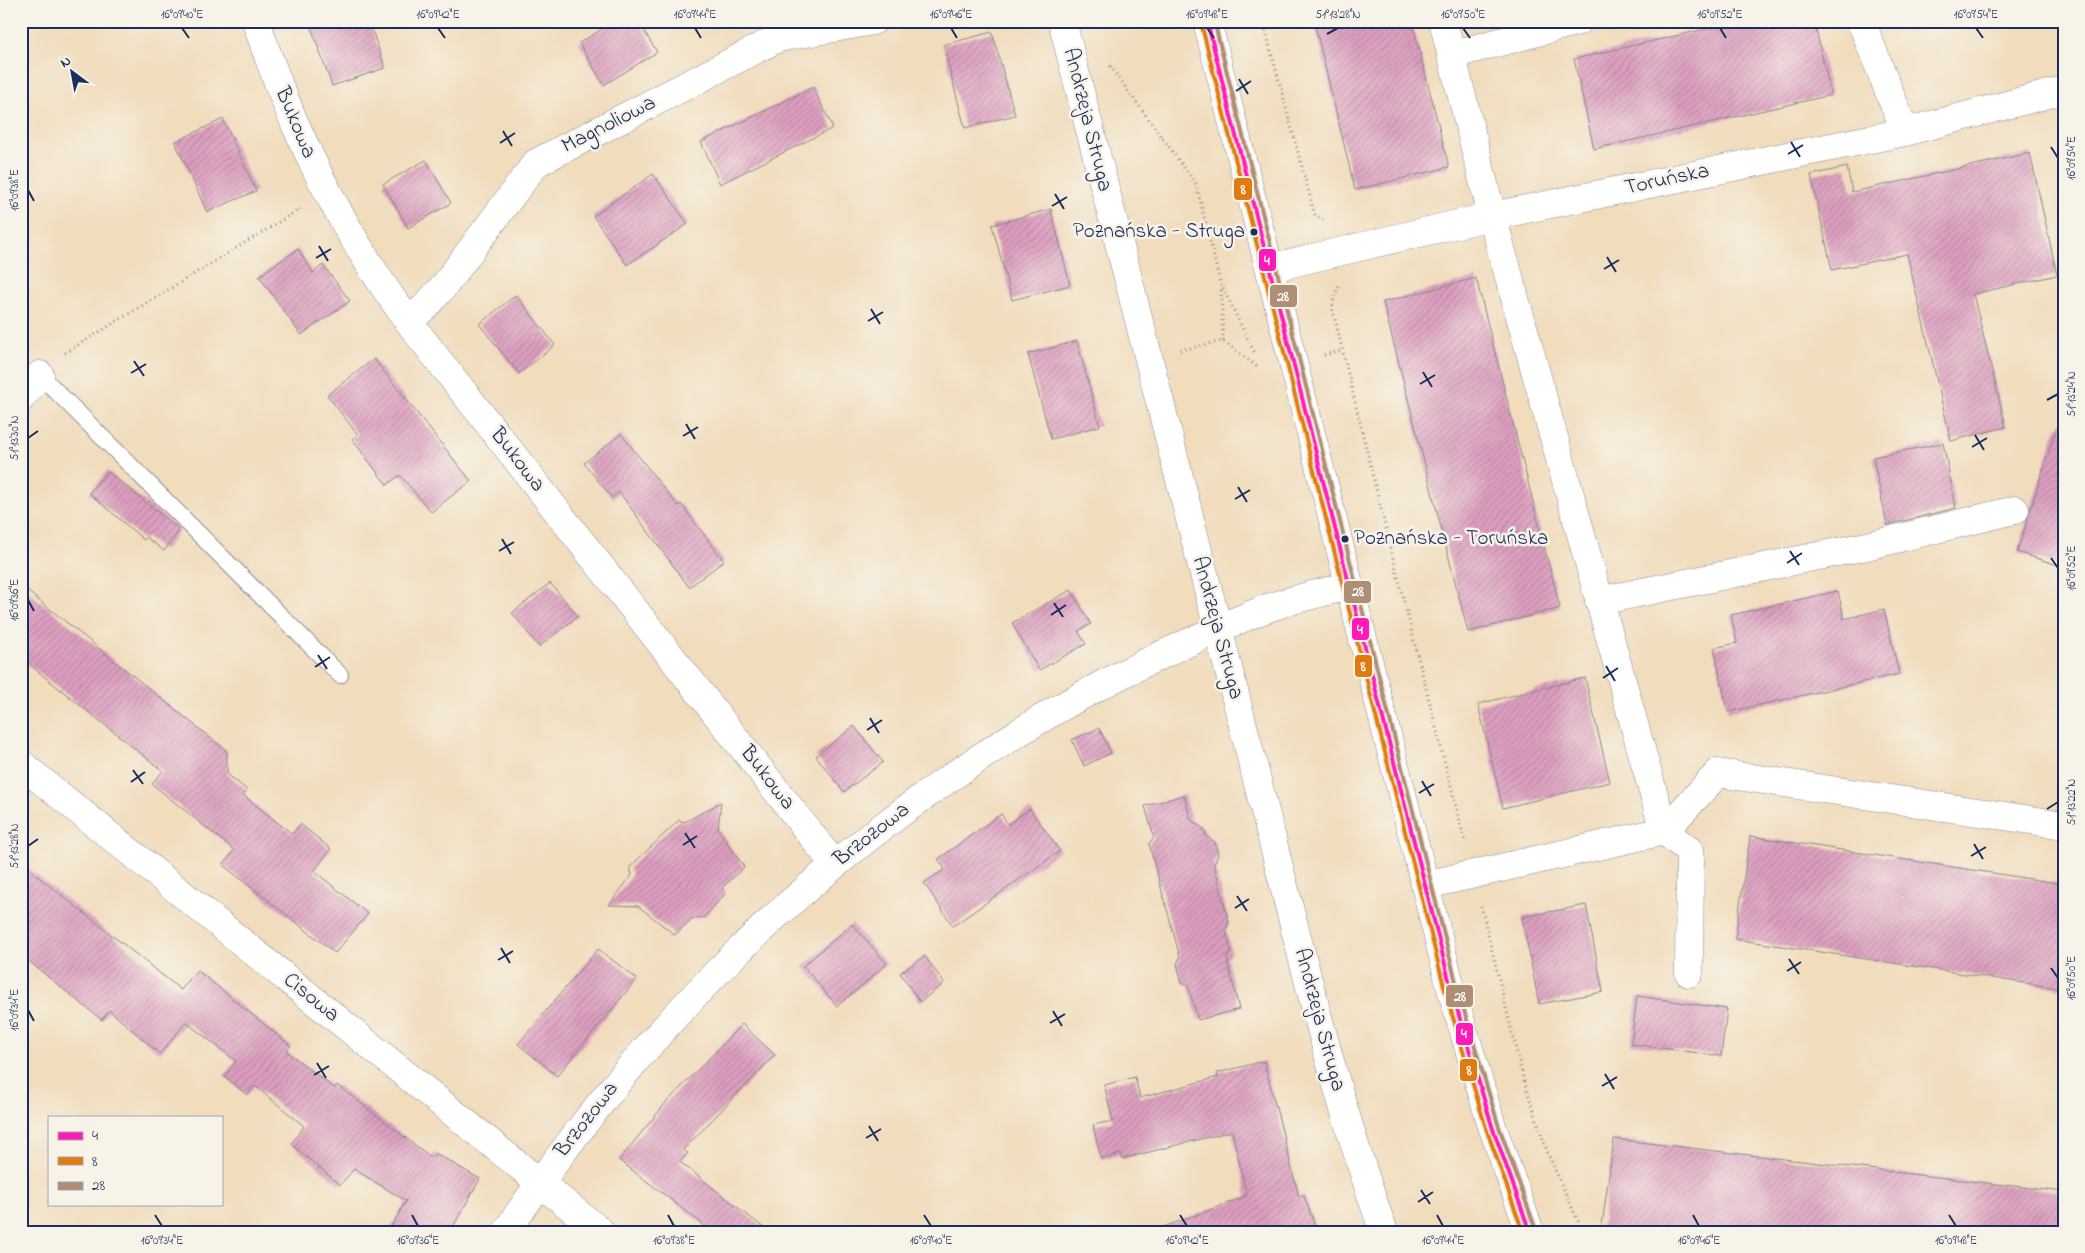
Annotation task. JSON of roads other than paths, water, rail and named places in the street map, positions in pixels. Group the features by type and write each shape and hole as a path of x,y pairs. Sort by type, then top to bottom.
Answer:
{"street":[{"name":"Bukowa","path":"256,21 292,118 328,192 359,248 408,321 834,864"},
{"name":"Magnoliowa","path":"408,321 425,307 444,286 536,163 778,38 873,21"},
{"name":"Andrzeja Struga","path":"1062,21 1216,630 1336,1086 1384,1232"},
{"path":"1207,21 1470,1055 1492,1126 1530,1232"},
{"path":"1443,21 1492,216 1664,831 1690,851 1689,973"},
{"path":"1451,55 1579,21"},
{"path":"1861,21 1905,132"},
{"name":"Toruńska","path":"1270,268 1492,216 1905,132 2064,90"},
{"path":"21,398 40,375"},
{"path":"1600,601 1867,546 2015,510"},
{"name":"Brzozowa","path":"506,1232 540,1182 618,1081 690,998 759,930 834,864 931,790 1050,713 1112,678 1271,607 1350,586"},
{"name":"Cisowa","path":"21,764 602,1232"},
{"path":"1426,885 1664,831 1718,773 2064,825"}],"lane":[{"path":"40,375 340,675"}],"place":[{"name":"Poznańska - Struga","path":"1254,232"},
{"name":"Poznańska - Toruńska","path":"1345,539"}]}
